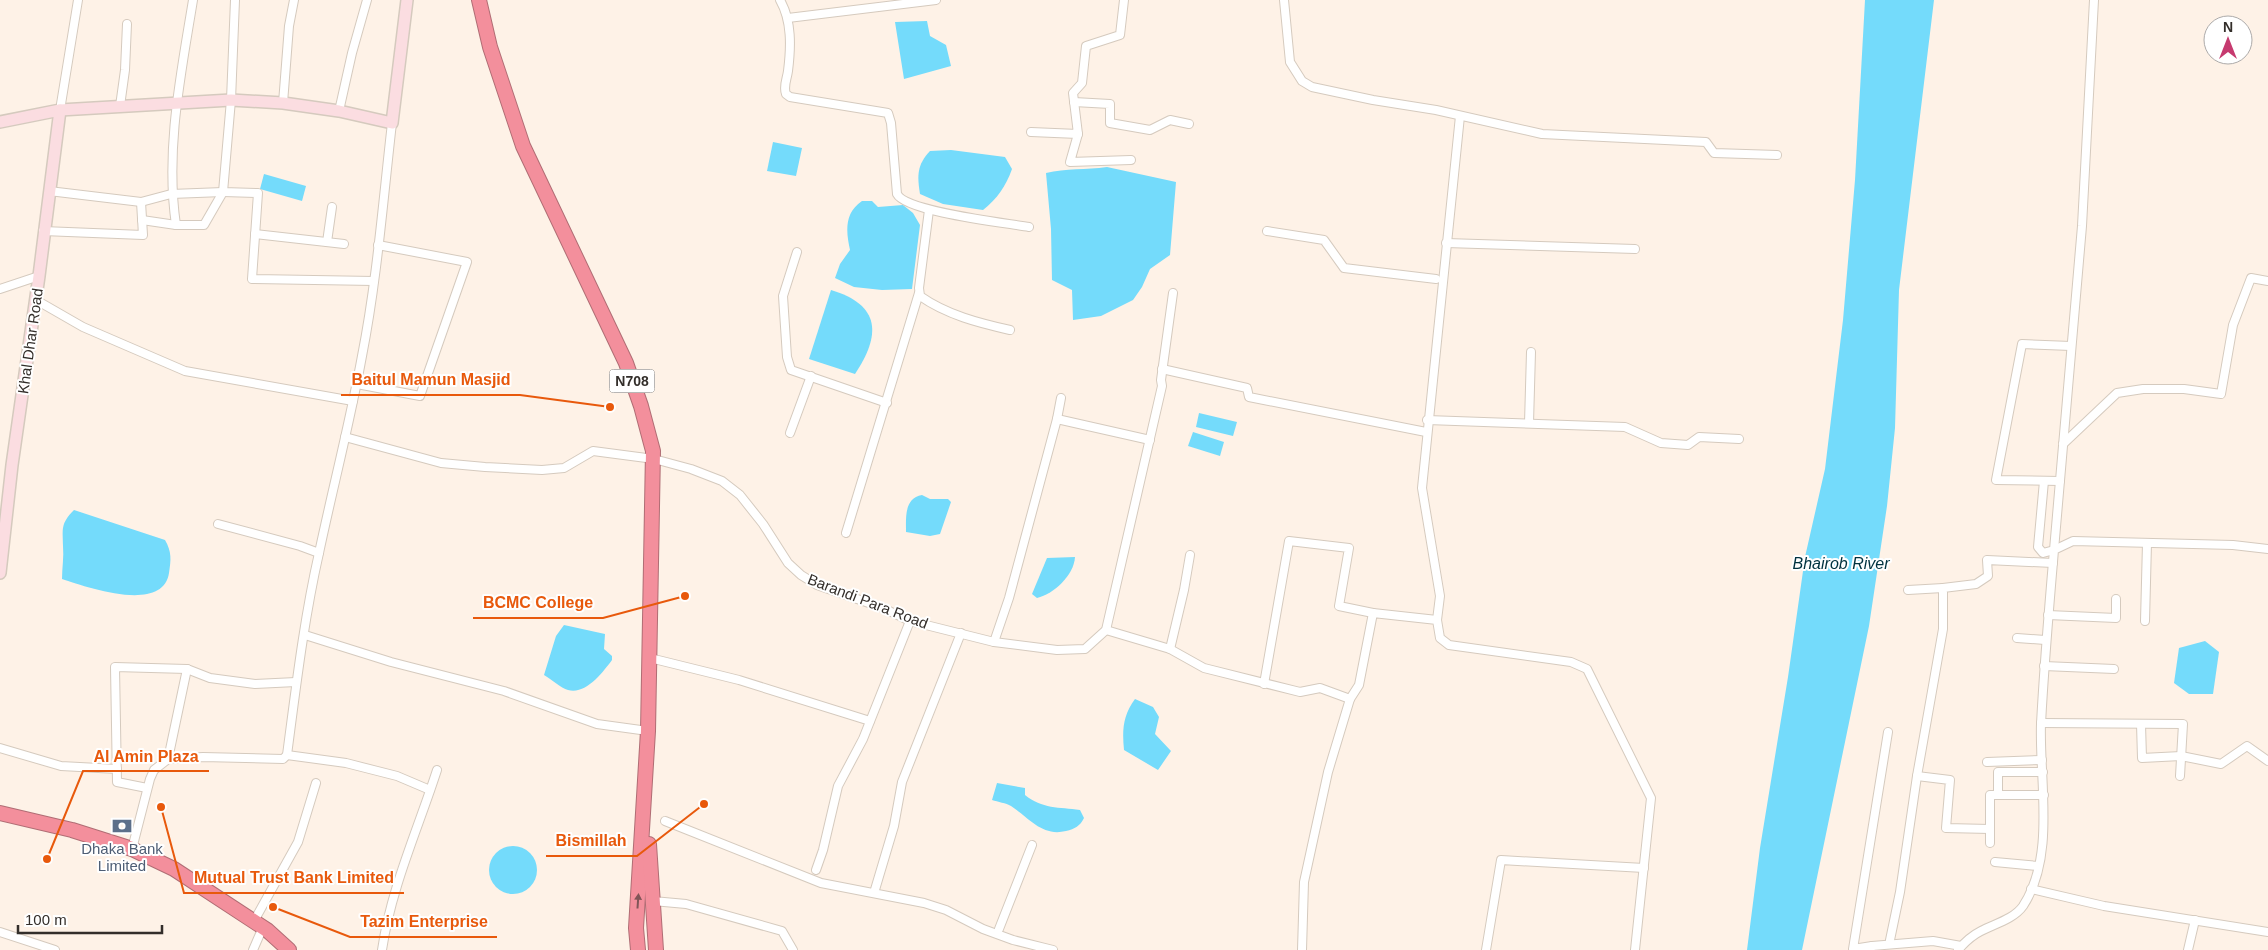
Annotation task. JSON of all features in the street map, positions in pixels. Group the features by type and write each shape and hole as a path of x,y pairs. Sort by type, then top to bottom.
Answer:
{"highway":[{"name":"N708","path":"479,0 490,47 523,146 626,363 641,406 654,459 648,731 636,928 638,950"},
{"name":"N708","path":"646,788 656,950"},
{"path":"0,813 72,830 132,849 174,869 258,924 290,950"}],"street":[{"path":"60,107 78,0"},
{"path":"176,225 171,194 176,103 193,0"},
{"path":"142,220 176,225 204,225 223,192 231,100 235,0"},
{"path":"283,102 289,26 294,0"},
{"path":"339,111 352,53 368,0"},
{"path":"132,849 154,770 168,759 203,757 283,759 287,755 296,682 318,553 346,437 374,281 407,0"},
{"path":"780,0 788,18 790,47 784,87 786,94 790,97 888,113 891,123 898,197 929,210 1029,227"},
{"path":"788,18 936,0"},
{"path":"1124,0 1120,36 1086,46 1082,83 1073,93 1078,134 1070,162 1131,160"},
{"path":"1284,0 1290,62 1307,85 1373,100 1436,110 1542,134 1706,142 1714,153 1777,155"},
{"path":"1888,732 1852,949 1933,941 1960,948 1979,932 2003,921 2022,908 2031,889 2038,866 2044,822 2041,723 2045,640 2082,226 2094,0"},
{"path":"120,106 125,70 127,24"},
{"path":"0,122 60,107 231,100 283,102 339,111 392,123"},
{"path":"1074,102 1110,104 1110,123 1150,130 1170,120 1189,124"},
{"name":"Khal Dhar Road","path":"0,573 12,465 36,300 60,107"},
{"path":"1460,116 1426,432 1422,488 1440,596 1437,620 1440,638 1449,645 1571,662 1587,669 1651,798 1635,950"},
{"path":"1030,132 1078,134"},
{"path":"49,191 141,202 171,194 258,193 252,279 374,281"},
{"path":"43,232 143,235 141,202"},
{"path":"327,242 332,207"},
{"path":"846,533 919,293 929,210"},
{"path":"1267,232 1324,240 1344,268 1436,279"},
{"path":"255,234 344,244"},
{"path":"1446,243 1635,249"},
{"path":"356,384 420,396 467,262 378,245"},
{"path":"797,252 783,296 787,357 791,370 887,403"},
{"path":"0,289 39,276"},
{"path":"2063,444 2117,393 2143,389 2184,389 2221,394 2233,325 2251,278 2268,281"},
{"path":"919,293 922,298 950,313 1010,330"},
{"path":"1173,293 1162,369 1162,386 1106,630 1170,649 1204,668 1300,692 1320,688 1350,699"},
{"path":"36,300 83,327 185,371 353,401"},
{"path":"2060,481 1996,480 2022,344 2071,346"},
{"path":"1529,423 1531,352"},
{"path":"1162,369 1247,388 1249,397 1426,432"},
{"path":"790,433 811,376"},
{"path":"994,642 1012,589 1061,398"},
{"path":"1057,419 1150,440"},
{"path":"1428,420 1625,426 1654,441 1674,445 1688,444 1699,437 1740,439"},
{"name":"Barandi Para Road","path":"346,437 441,463 485,467 542,470 564,468 593,451 654,459 691,469 722,481 740,495 763,524 788,563 801,575 817,585 865,601 910,621 994,642 1057,650 1086,649 1106,630"},
{"path":"2044,481 2038,547 2043,553 2074,541 2233,545 2268,549"},
{"path":"218,524 300,546 318,553"},
{"path":"1264,684 1289,541 1349,548 1339,606 1373,613 1437,620"},
{"path":"2145,621 2147,543"},
{"path":"1170,649 1190,555"},
{"path":"1908,590 1976,584 1988,576 1987,560 2053,563"},
{"path":"1890,940 1900,892 1917,776 1943,629 1943,588"},
{"path":"2048,615 2116,618 2116,599"},
{"path":"1302,950 1304,882 1328,772 1350,699 1359,685 1373,613"},
{"path":"816,870 823,850 838,786 864,739 910,621"},
{"path":"874,893 894,826 902,782 961,633"},
{"path":"305,635 391,662 504,691 596,724 648,731"},
{"path":"2017,638 2045,640"},
{"path":"650,658 739,680 870,721"},
{"path":"2044,666 2114,669"},
{"path":"148,788 117,782 115,667 187,669 221,680 255,684 296,682"},
{"path":"168,759 187,669"},
{"path":"2041,723 2183,724 2180,776"},
{"path":"2141,724 2142,758 2181,756 2221,764 2247,746 2268,761"},
{"path":"0,748 61,766 117,769"},
{"path":"287,755 346,763 397,776 430,790"},
{"path":"1987,762 2042,760"},
{"path":"382,950 385,929 394,897 437,770"},
{"path":"1998,795 1998,772 2043,772"},
{"path":"1917,776 1950,780 1946,828 1990,829"},
{"path":"253,950 258,924 298,842 316,783"},
{"path":"1990,843 1990,795 2044,795"},
{"path":"665,821 821,883 946,910 983,929 1013,940 1054,950"},
{"path":"999,929 1032,845"},
{"path":"1486,950 1501,860 1644,868"},
{"path":"1995,862 2038,866"},
{"path":"2031,889 2104,906 2268,932"},
{"path":"653,901 686,904 782,931 794,950"},
{"path":"2188,950 2195,920"},
{"path":"0,932 55,950"}],"water":[{"name":"Bhairob River","path":"1865,0 1934,0 1899,290 1895,428 1887,506 1869,626 1802,950 1747,950 1760,848 1788,677 1805,557 1825,469 1843,320 1855,180"},
{"path":"927,21 930,36 946,45 951,66 904,79 895,22"},
{"path":"773,142 802,148 796,176 767,171"},
{"path":"951,150 1005,157 1012,169 1000,192 983,210 943,204 920,194 919,171 926,156 930,151"},
{"path":"1107,167 1176,182 1170,255 1150,269 1142,287 1133,300 1101,316 1073,320 1072,290 1052,280 1051,229 1046,173 1061,170"},
{"path":"264,174 306,186 302,201 260,189"},
{"path":"862,201 872,201 878,207 903,205 913,213 920,225 912,289 882,290 854,287 835,278 840,264 850,250 847,230 849,217 856,206"},
{"path":"831,290 847,296 859,304 867,313 871,323 872,334 869,347 855,374 809,359"},
{"path":"1199,413 1237,422 1233,436 1196,427"},
{"path":"1193,432 1224,442 1220,456 1188,446"},
{"path":"922,495 930,499 948,499 951,502 940,534 930,536 906,532 906,515 909,504 916,497"},
{"path":"74,510 165,540 170,552 170,560 169,573 164,585 153,592 139,595 122,594 62,579 63,527 66,519"},
{"path":"1075,557 1071,570 1062,583 1043,596 1037,598 1032,594 1047,558"},
{"path":"564,625 605,634 604,649 612,656 612,660 593,681 575,691 565,689 544,675 556,636"},
{"path":"2205,641 2219,652 2213,694 2189,694 2174,683 2179,648"},
{"path":"1135,699 1153,707 1159,717 1155,734 1171,751 1158,770 1124,750 1124,723"},
{"path":"997,783 1025,788 1025,795 1031,800 1044,805 1080,810 1084,818 1079,825 1069,830 1057,832 1043,829 1011,806 992,800"},
{"path":"513,846 522,848 530,853 535,861 537,870 535,879 530,887 522,892 513,894 504,892 496,887 491,879 489,870 491,861 496,853 504,848"}],"place":[{"name":"Baitul Mamun Masjid","path":"610,407"},
{"name":"BCMC College","path":"685,596"},
{"name":"Bismillah","path":"704,804"},
{"name":"Mutual Trust Bank Limited","path":"161,807"},
{"name":"Dhaka Bank Limited","path":"122,826"},
{"name":"Al Amin Plaza","path":"47,859"},
{"name":"Tazim Enterprise","path":"273,907"}]}
